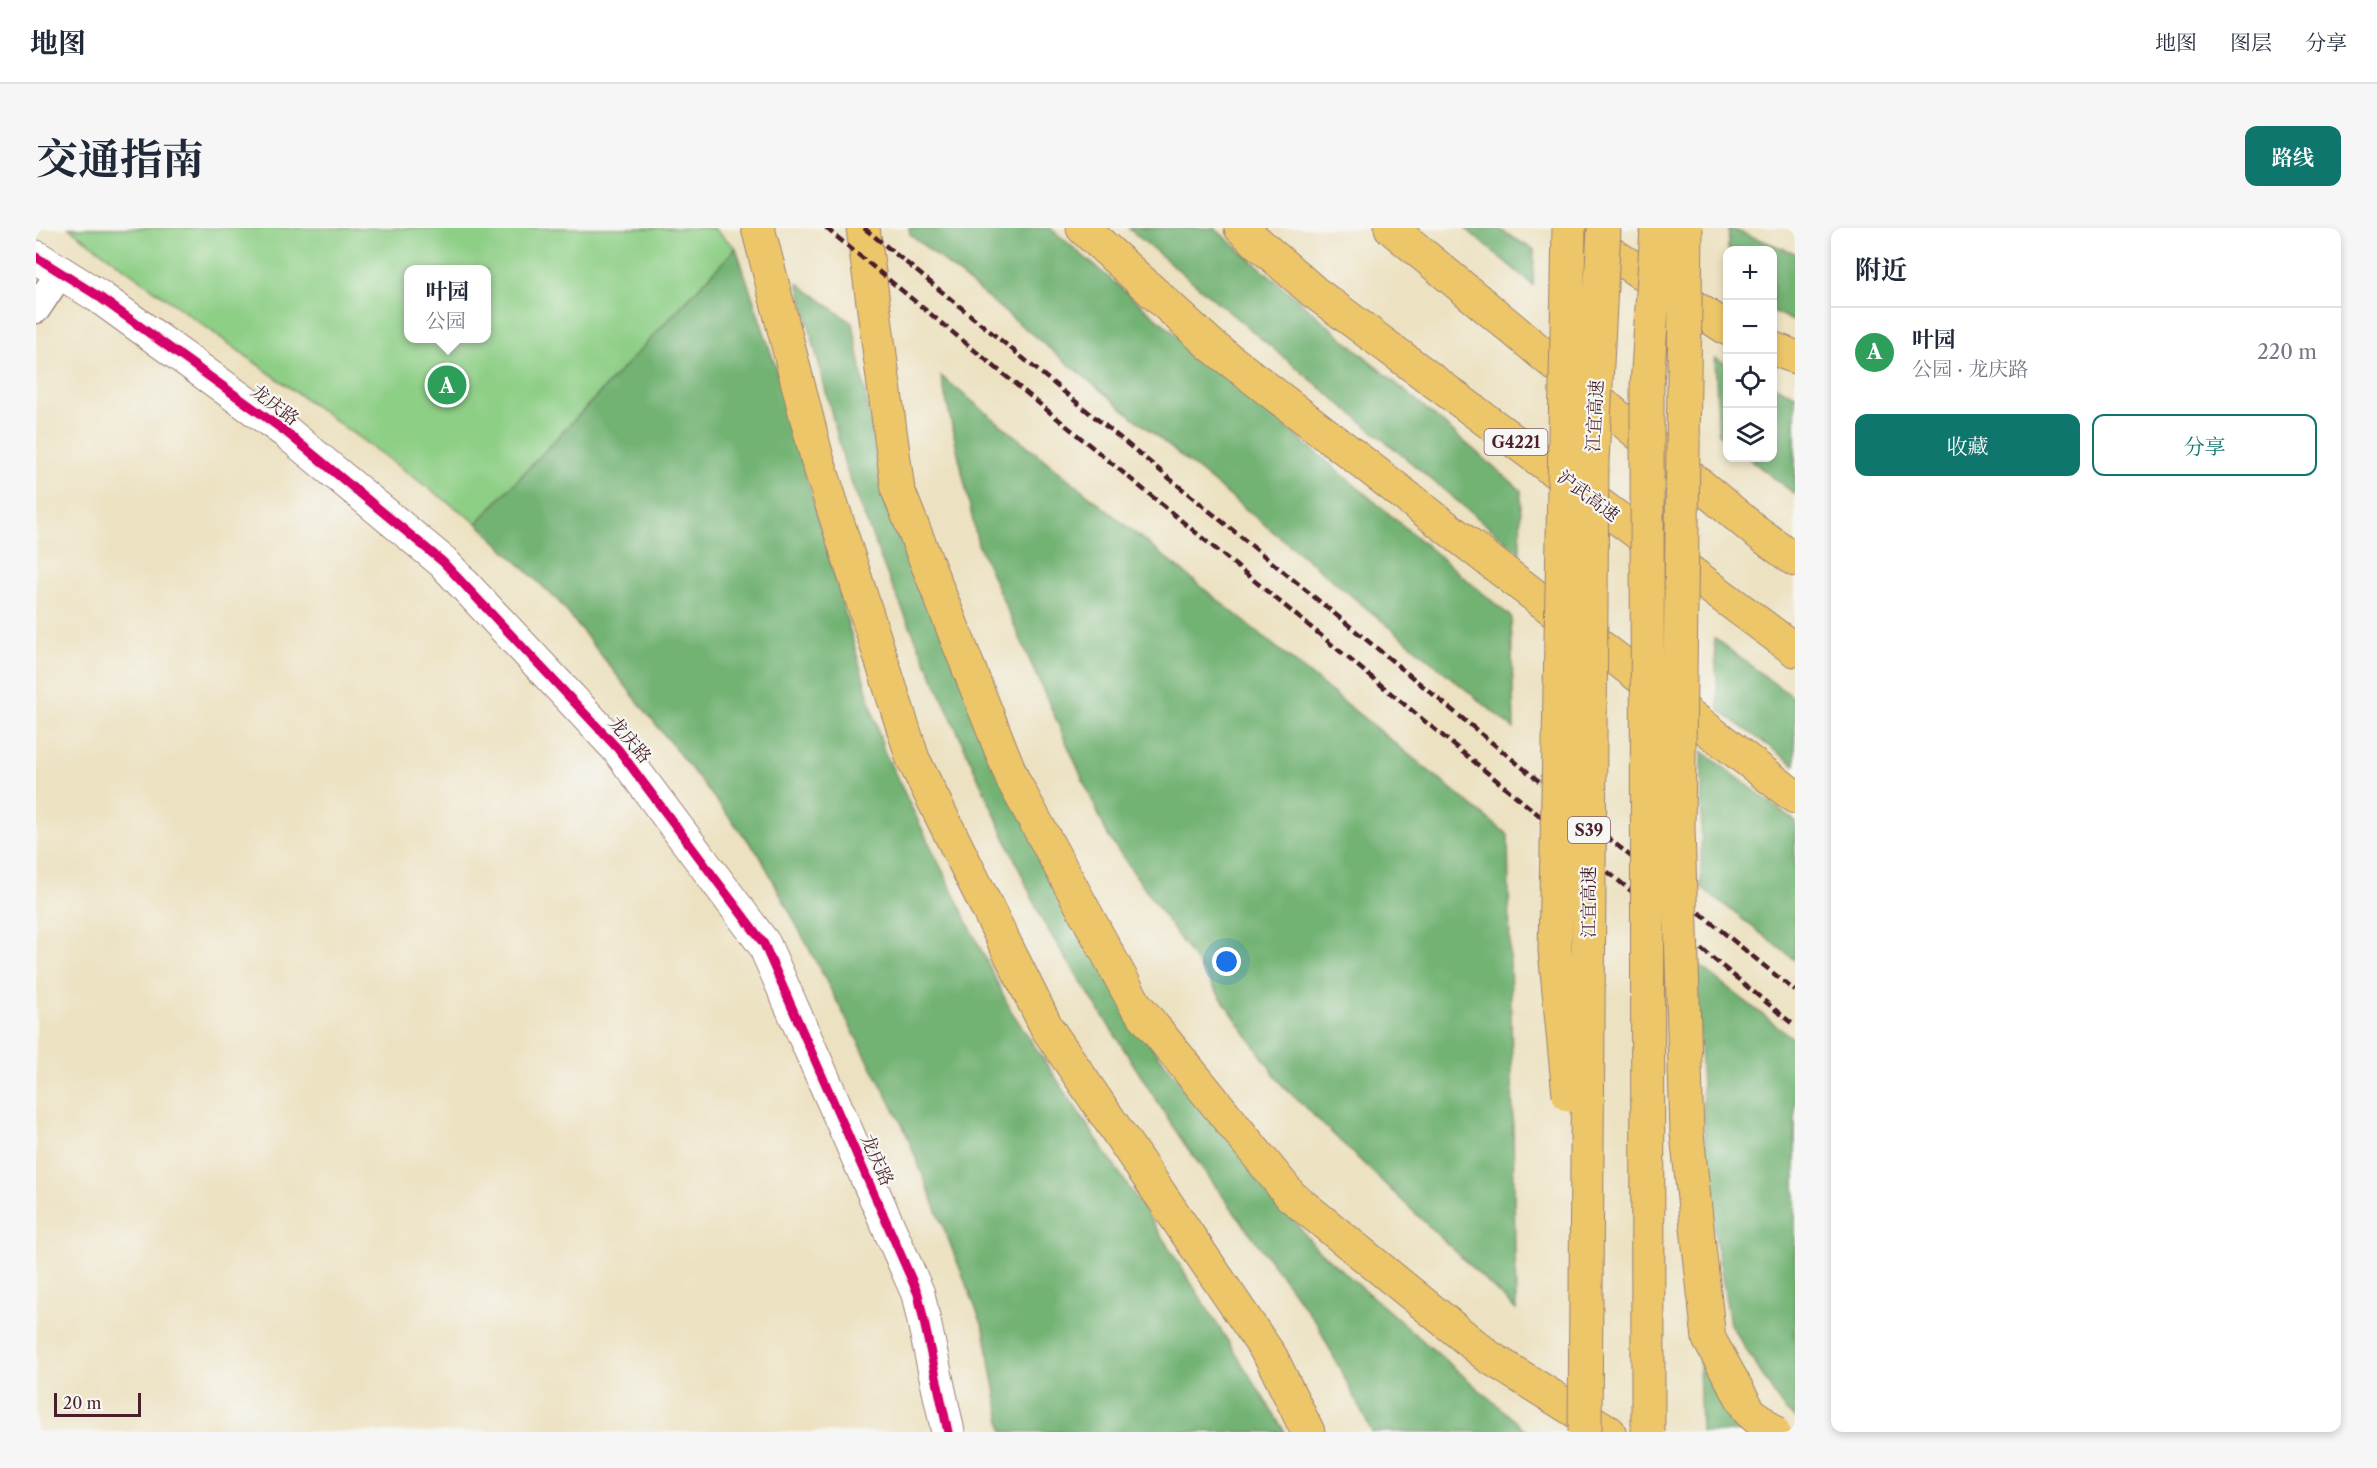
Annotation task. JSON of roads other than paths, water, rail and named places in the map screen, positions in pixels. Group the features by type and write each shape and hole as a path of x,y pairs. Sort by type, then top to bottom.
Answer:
{"highway":[{"path":"758,228 817,458 914,759 1047,1028 1271,1357 1308,1432"},
{"path":"863,228 898,490 1013,780 1135,1004 1290,1196 1489,1357 1609,1432"},
{"path":"1083,228 1212,346 1795,797"},
{"name":"沪武高速","path":"1241,228 1314,292 1795,650"},
{"path":"1391,228 1744,521 1795,560"},
{"path":"1571,228 1723,326"},
{"path":"1571,228 1555,950 1586,1279"},
{"name":"江宜高速","path":"1585,1432 1592,461 1604,228"},
{"path":"1648,1432 1647,386 1657,228"},
{"path":"1686,228 1678,827 1687,1134 1709,1339 1749,1411 1773,1432"},
{"path":"1777,350 1795,357"}],"street":[{"path":"36,309 48,265"},
{"name":"龙庆路","path":"48,265 98,296 286,432 443,562 618,749 764,944 918,1293 948,1432"}],"railway":[{"path":"826,228 1795,1026"},
{"path":"864,228 1795,991"}],"place":[{"name":"叶园","path":"447,385"}]}
